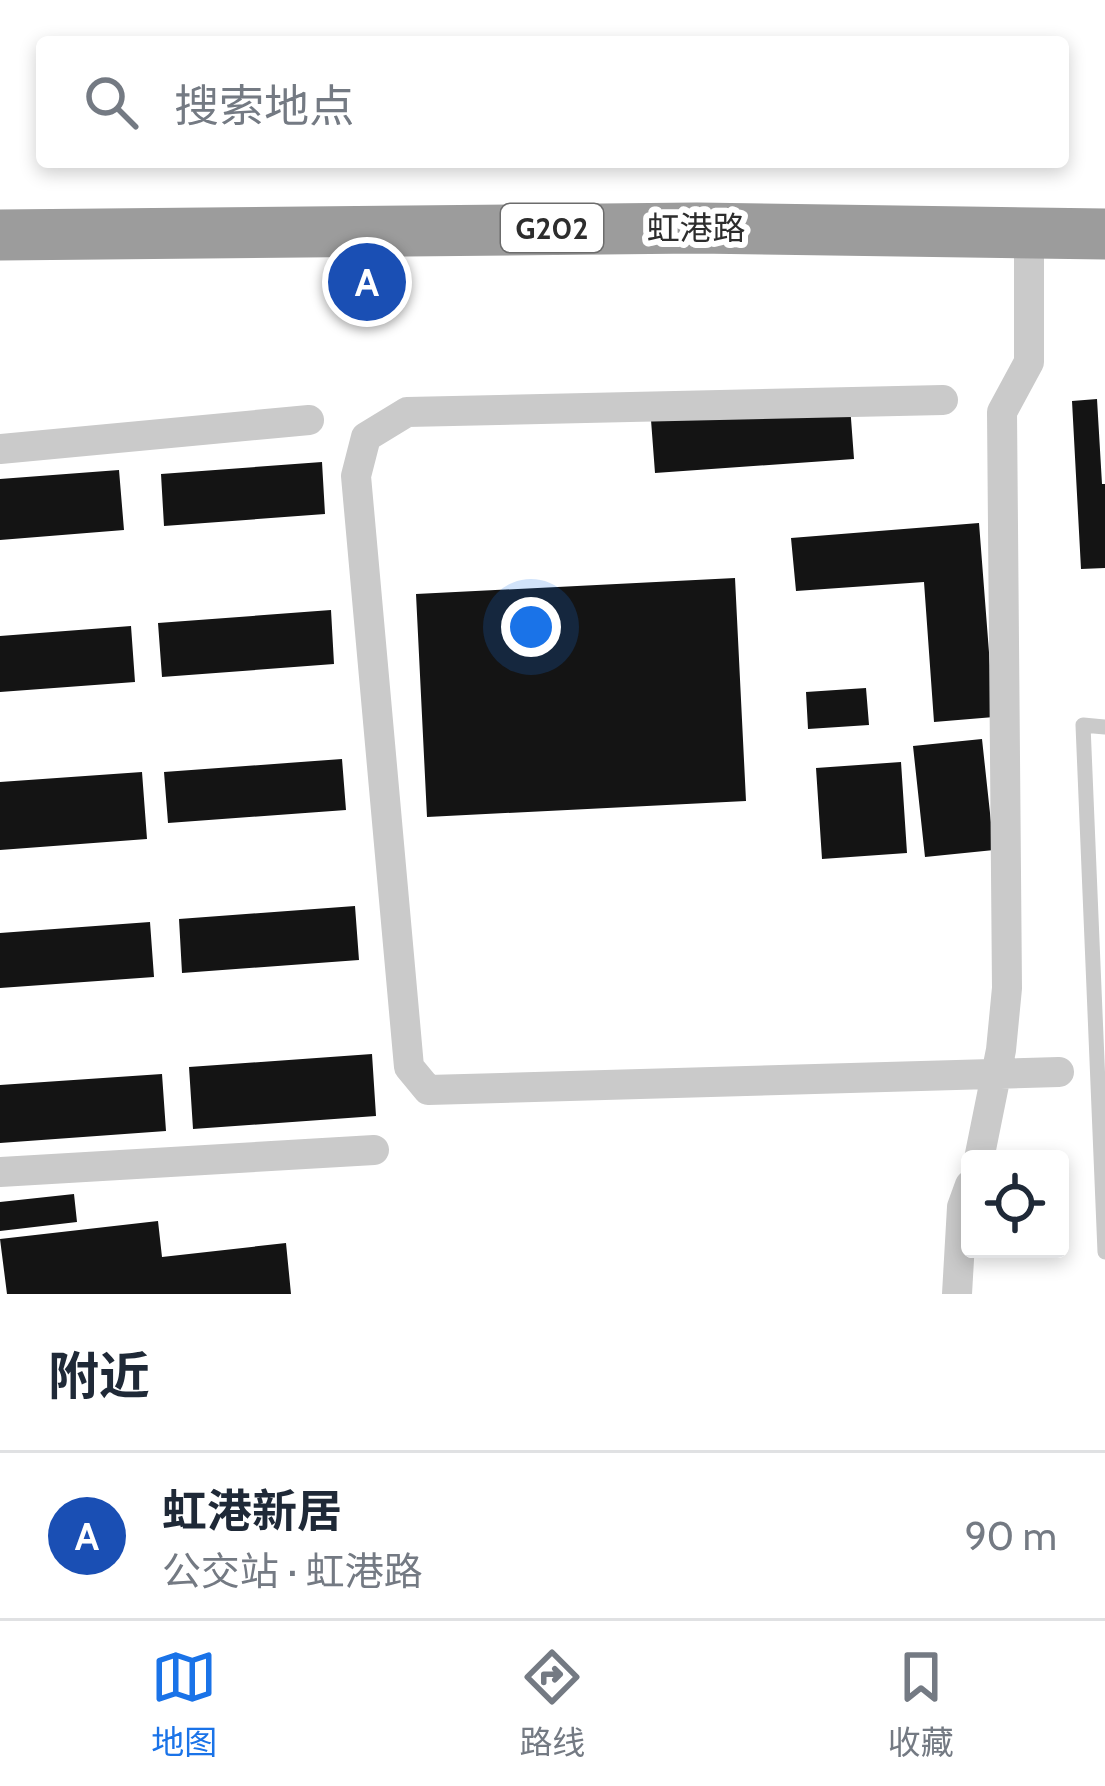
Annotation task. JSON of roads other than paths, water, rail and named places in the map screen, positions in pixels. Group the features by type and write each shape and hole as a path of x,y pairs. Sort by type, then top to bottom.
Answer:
{"highway":[{"name":"虹港路","path":"0,202 370,196 1105,202"},
{"name":"虹港路","path":"0,235 604,228 1105,234"}],"street":[{"path":"981,1150 1007,988 1003,412 1029,362 1029,233"},
{"path":"943,400 407,412 366,437 356,476 409,1067 428,1090 1059,1072"},
{"path":"0,449 309,420"},
{"path":"0,1172 374,1150"},
{"path":"958,1294 961,1229"}],"lane":[{"path":"1105,727 1083,724 1097,862 1105,1252"}],"place":[{"name":"虹港新居","path":"367,282"}]}
